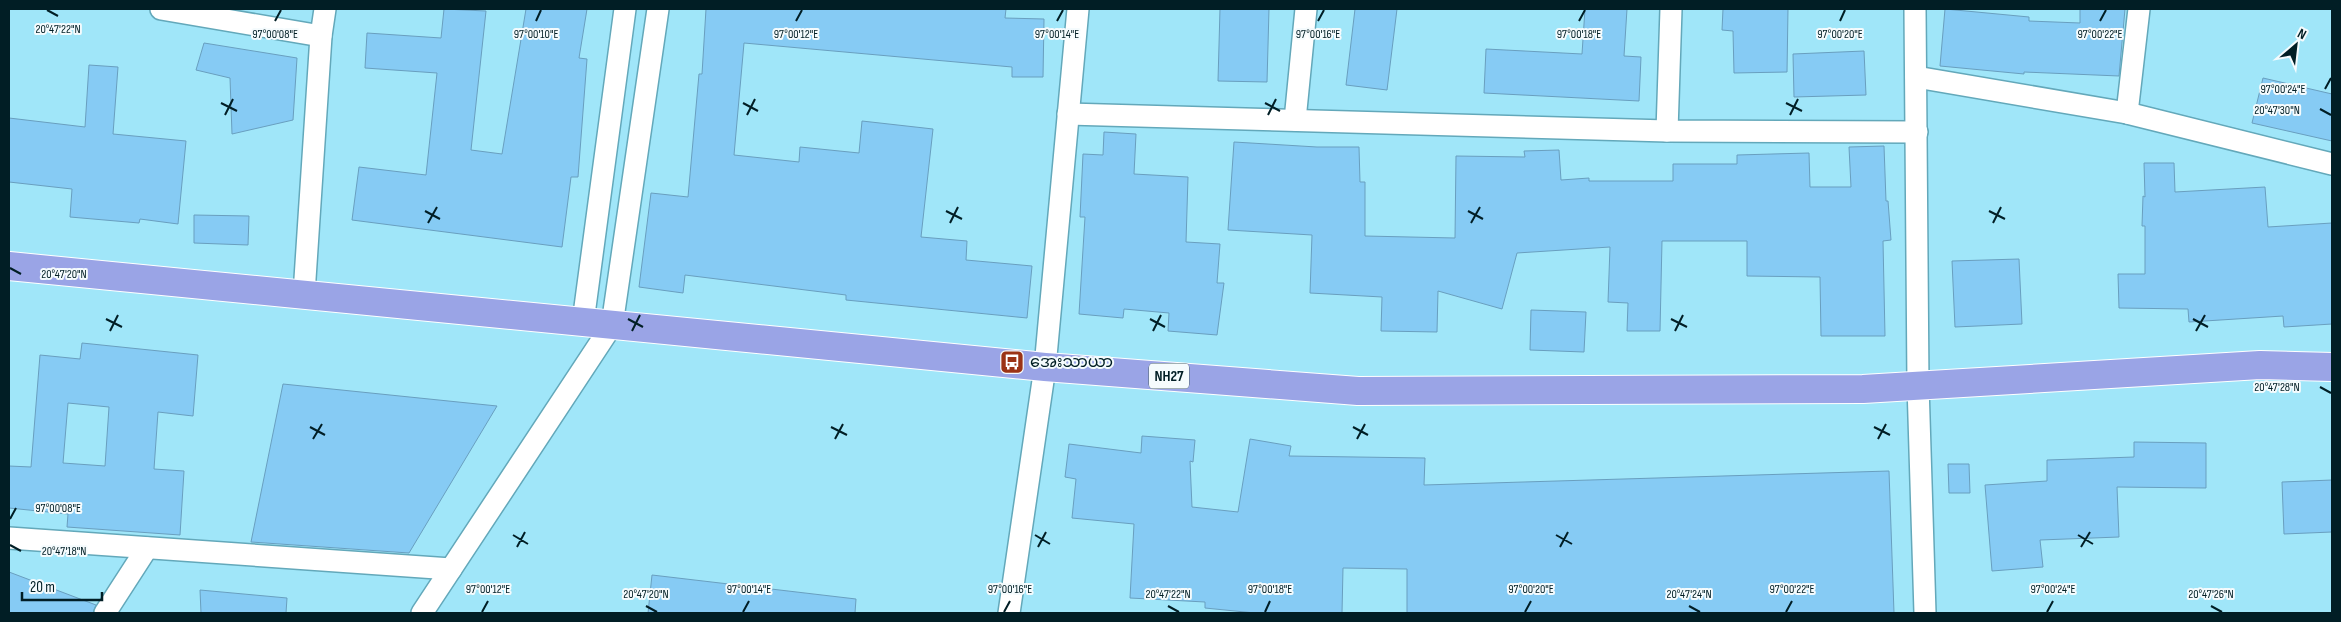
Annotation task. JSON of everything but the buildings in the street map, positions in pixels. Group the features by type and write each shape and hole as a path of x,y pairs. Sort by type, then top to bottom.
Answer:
{"highway":[{"name":"NH27","path":"9,266 1045,367 1358,391 1863,389 2260,365 2332,366"}],"street":[{"path":"160,9 322,36"},
{"path":"304,294 325,9"},
{"path":"583,322 625,9"},
{"path":"422,613 612,325 658,9"},
{"path":"1010,613 1045,367 1078,9"},
{"path":"1295,120 1306,9"},
{"path":"1667,131 1671,9"},
{"path":"1915,9 1918,385 1925,613"},
{"path":"2127,113 2139,9"},
{"path":"1916,77 2127,113 2332,164"},
{"path":"1068,114 1667,131 1916,132"},
{"path":"9,538 451,569"},
{"path":"105,613 147,548"}],"place":[{"name":"အေးသာယာ","path":"1012,362"}]}
